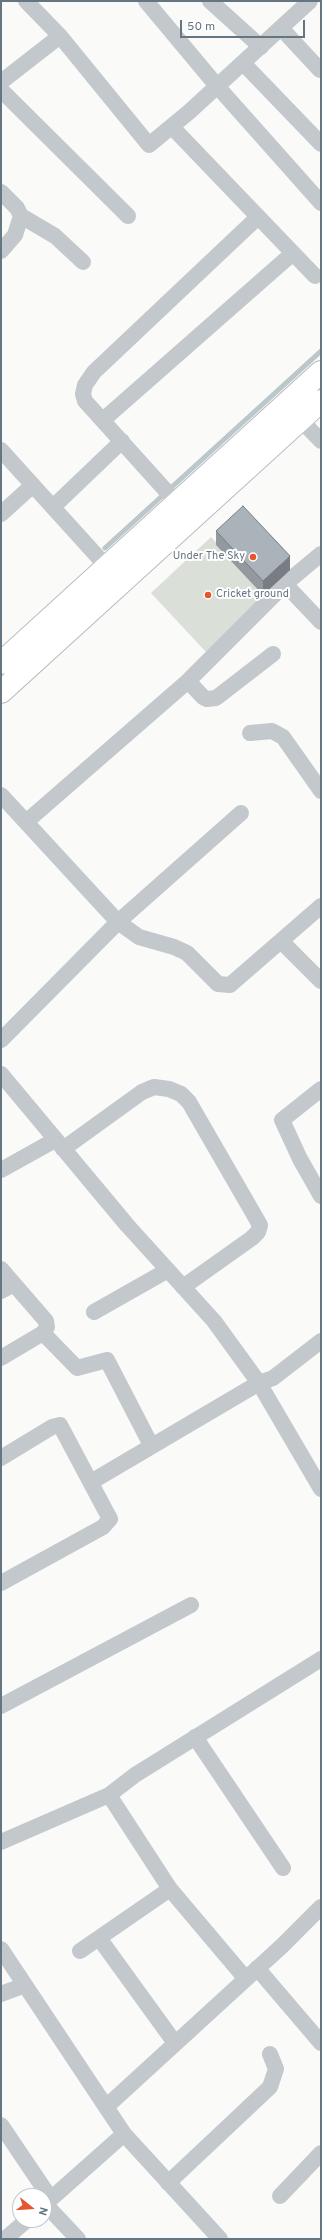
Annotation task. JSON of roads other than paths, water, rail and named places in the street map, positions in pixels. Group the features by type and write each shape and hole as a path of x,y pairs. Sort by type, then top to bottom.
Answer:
{"street":[{"path":"26,1 60,36 149,145 172,127 261,47 281,28 300,4"},
{"path":"146,1 217,86 321,203"},
{"path":"210,1 261,47"},
{"path":"281,28 321,70"},
{"path":"1,82 60,36"},
{"path":"243,63 321,144"},
{"path":"1,90 128,216"},
{"path":"172,127 293,253 319,276"},
{"path":"1,192 17,208 21,216 55,236 83,262"},
{"path":"1,251 15,236 21,216"},
{"path":"177,503 85,401 83,394 85,385 89,378 258,217"},
{"path":"103,420 293,253"},
{"path":"1,663 321,372"},
{"path":"1,692 321,401"},
{"path":"286,404 321,441"},
{"path":"52,507 122,441"},
{"path":"1,450 107,567"},
{"path":"1,514 33,485"},
{"path":"26,822 188,681 285,584 321,554"},
{"path":"285,584 321,622"},
{"path":"188,681 203,697 208,699 216,698 273,654"},
{"path":"250,733 272,731 283,738 321,791"},
{"path":"1,795 118,922 139,937 174,947 187,953 214,981 224,986 230,986 321,906"},
{"path":"1,1040 118,922 240,813"},
{"path":"281,940 321,981"},
{"path":"1,1074 59,1145 214,1321 259,1383 321,1489"},
{"path":"1,1170 59,1145 142,1092 154,1087 175,1091 181,1094 189,1102 260,1225 258,1232 252,1238 183,1286"},
{"path":"321,1089 282,1120 300,1160 321,1196"},
{"path":"1,1269 7,1288 46,1321 47,1327 43,1333 1,1358"},
{"path":"94,1312 168,1270"},
{"path":"43,1333 77,1368 107,1360 151,1445"},
{"path":"91,1482 151,1445 259,1383 273,1378 321,1341"},
{"path":"1,1458 52,1427 60,1425 109,1516 107,1524 1,1583"},
{"path":"1,1706 191,1605"},
{"path":"1,1842 109,1795 135,1775 321,1659"},
{"path":"195,1737 283,1868"},
{"path":"109,1795 170,1889 321,2043"},
{"path":"80,1951 170,1889"},
{"path":"106,2107 252,1974 321,1907"},
{"path":"99,1938 175,2043"},
{"path":"1,1949 124,2134 220,2239"},
{"path":"1,1994 25,1985"},
{"path":"168,2183 270,2087 276,2068 270,2054"},
{"path":"1,2125 38,2188"},
{"path":"52,2199 124,2134"},
{"path":"280,2196 321,2153"},
{"path":"52,2209 78,2239"},
{"path":"5,2239 18,2228"}],"waterway":[{"path":"105,548 321,351"}],"place":[{"name":"Under The Sky","path":"253,557"},
{"name":"Cricket ground","path":"208,595"}]}
